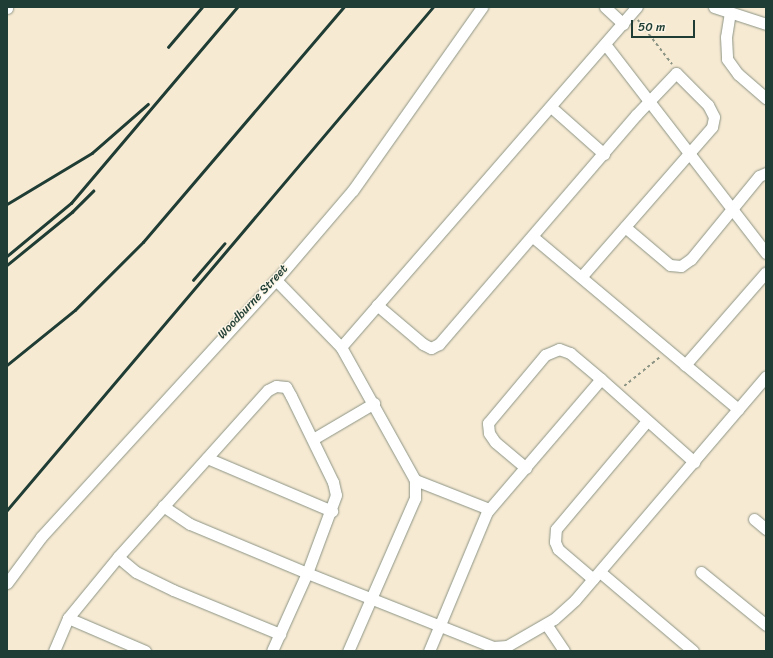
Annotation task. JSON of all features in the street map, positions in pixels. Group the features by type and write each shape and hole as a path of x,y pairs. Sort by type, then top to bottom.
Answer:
{"street":[{"name":"Woodburne Street","path":"7,583 41,537 276,280 352,190 482,7"},
{"path":"605,7 623,24"},
{"path":"714,7 766,24"},
{"path":"341,347 634,10"},
{"path":"730,12 726,37 727,59 738,74 766,98"},
{"path":"605,44 766,253"},
{"path":"378,305 423,344 434,347 444,340 649,100 676,73 708,105 714,117 712,127 581,277"},
{"path":"551,107 604,154"},
{"path":"624,228 670,265 678,267 691,259 760,176 766,173"},
{"path":"533,237 738,410"},
{"path":"685,365 766,272"},
{"path":"276,280 341,347 374,403 415,480 415,498 348,651"},
{"path":"526,468 495,442 489,433 488,423 544,355 555,350 562,350 601,379 694,462"},
{"path":"163,506 190,524 307,573 440,626 500,647 516,642 546,624 568,607 597,576 766,376"},
{"path":"429,651 440,626 456,581 489,509 526,468 601,379"},
{"path":"54,651 68,618 118,557 268,390 276,386 286,387 313,439 335,488 335,502 307,573 272,651"},
{"path":"313,439 374,403"},
{"path":"647,421 556,529 555,542 558,549 597,576 693,651"},
{"path":"207,458 332,511"},
{"path":"415,480 489,509"},
{"path":"754,519 766,529"},
{"path":"118,557 136,572 173,590 280,634"},
{"path":"701,572 766,625"},
{"path":"68,618 145,651"},
{"path":"546,624 564,651"}],"path":[{"path":"634,10 667,54 676,73"},
{"path":"617,393 648,364 669,352"}],"railway":[{"path":"168,47 202,7"},
{"path":"7,256 71,203 237,7"},
{"path":"7,365 75,310 143,242 344,7"},
{"path":"7,510 433,7"},
{"path":"7,204 92,153 148,104"},
{"path":"7,265 72,212 93,191"},
{"path":"193,280 224,244"}]}
